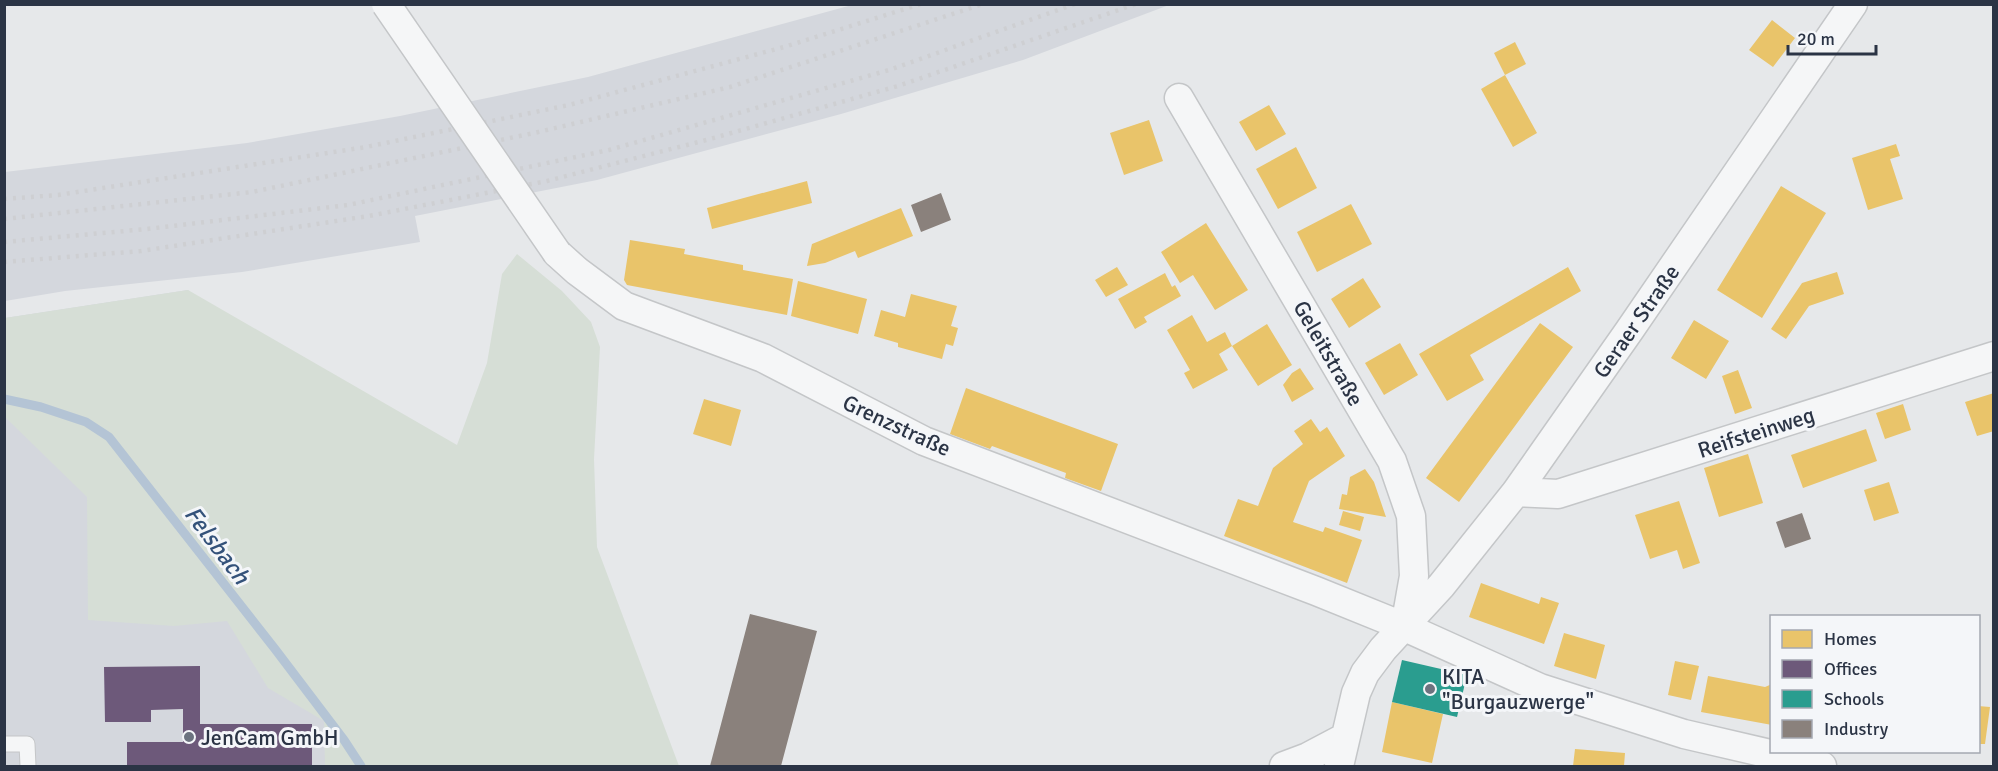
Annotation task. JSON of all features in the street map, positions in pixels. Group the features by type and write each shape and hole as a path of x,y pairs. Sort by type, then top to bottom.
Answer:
{"street":[{"name":"Grenzstraße","path":"386,4 556,253 624,306 763,358 924,441 1255,566 1405,627 1540,688 1684,734 1822,766"},
{"name":"Geraer Straße","path":"1339,766 1356,693 1365,673 1442,586 1516,492 1853,4"},
{"name":"Geleitstraße","path":"1179,98 1392,460 1411,516 1414,576 1405,627"},
{"name":"Reifsteinweg","path":"1516,492 1558,494 1994,357"},
{"path":"1284,766 1308,757 1344,738"}],"lane":[{"path":"4,744 27,744 28,766"}],"shaded area":[{"path":"852,5 1169,5 1023,60 841,114 597,180 415,216 420,242 242,272 65,291 5,301 5,172 247,143 400,116 588,77"},
{"path":"517,254 562,291 591,322 600,347 594,459 597,547 679,766 325,766 324,721 268,688 227,621 174,626 88,620 87,497 5,417 5,318 188,290 457,445 487,363 502,274"},
{"path":"188,290 468,766 5,766 5,318"}],"building: Homes":[{"path":"1772,20 1795,38 1773,67 1749,50"},
{"path":"1515,42 1526,64 1505,75 1494,53"},
{"path":"1505,75 1537,133 1513,147 1481,89"},
{"path":"1269,105 1286,134 1256,151 1239,122"},
{"path":"1149,120 1163,161 1124,175 1110,133"},
{"path":"1896,144 1900,156 1890,159 1903,199 1868,210 1852,158"},
{"path":"1296,147 1317,188 1278,209 1256,169"},
{"path":"807,181 812,203 712,229 707,208"},
{"path":"1781,186 1826,213 1762,318 1717,290"},
{"path":"1351,204 1372,244 1317,272 1297,232"},
{"path":"901,208 913,236 858,258 855,251 825,263 807,266 812,244"},
{"path":"1206,223 1248,290 1215,310 1193,275 1180,283 1161,252"},
{"path":"630,240 685,249 684,254 743,265 743,270 793,279 787,315 627,285 624,280"},
{"path":"1117,267 1128,285 1106,297 1095,280"},
{"path":"1568,267 1581,291 1470,355 1484,380 1447,401 1419,354"},
{"path":"1837,272 1844,294 1809,306 1786,339 1771,329 1802,283"},
{"path":"1165,273 1172,287 1175,285 1181,296 1144,317 1147,322 1135,329 1118,299"},
{"path":"1363,278 1381,307 1349,328 1331,299"},
{"path":"798,281 867,299 858,334 791,316"},
{"path":"911,294 957,306 951,326 958,328 953,346 946,344 942,359 898,347 898,343 874,336 881,310 905,317"},
{"path":"1192,315 1207,342 1225,332 1232,346 1219,354 1228,370 1193,389 1184,373 1190,370 1167,330"},
{"path":"1694,320 1729,341 1706,379 1671,358"},
{"path":"1540,323 1573,347 1459,502 1426,478"},
{"path":"1267,324 1292,365 1258,386 1232,346"},
{"path":"1400,343 1418,375 1384,395 1365,363"},
{"path":"1300,368 1314,389 1292,402 1283,385 1292,373"},
{"path":"1738,370 1752,408 1735,414 1722,376"},
{"path":"966,388 1118,444 1101,491 1065,478 1066,473 992,446 990,449 950,434"},
{"path":"1994,393 1994,431 1977,436 1965,402"},
{"path":"704,399 741,410 731,446 693,434"},
{"path":"1903,404 1911,430 1885,439 1876,413"},
{"path":"1311,419 1320,432 1327,427 1345,456 1309,481 1293,522 1323,532 1325,527 1362,540 1347,583 1224,536 1238,499 1258,506 1273,468 1303,444 1294,431"},
{"path":"1866,429 1877,461 1803,488 1791,455"},
{"path":"1748,454 1763,503 1719,517 1704,468"},
{"path":"1365,469 1374,482 1386,517 1339,509 1342,494 1347,495 1350,477"},
{"path":"1889,482 1899,513 1874,521 1864,490"},
{"path":"1679,501 1700,563 1683,569 1677,550 1650,559 1635,515"},
{"path":"1343,511 1364,517 1360,531 1339,525"},
{"path":"1481,583 1539,604 1541,597 1559,603 1544,644 1469,617"},
{"path":"1564,633 1605,645 1596,679 1554,666"},
{"path":"1675,661 1699,666 1691,700 1668,695"},
{"path":"1708,676 1765,687 1770,685 1770,725 1701,712"},
{"path":"1392,702 1443,714 1432,763 1382,752"},
{"path":"1980,706 1990,707 1985,744 1980,744"},
{"path":"1575,749 1625,753 1624,766 1573,766"}],"building: Offices":[{"path":"200,666 200,724 312,724 312,766 127,766 127,742 183,742 183,709 151,710 151,722 105,722 104,667"}],"building: Schools":[{"name":"KITA \"Burgauzwerge\"","path":"1402,660 1467,675 1457,717 1392,702"}],"building: Industry":[{"path":"941,193 951,220 921,232 911,205"},
{"path":"1802,513 1811,539 1785,548 1776,522"},
{"path":"750,614 817,631 781,766 710,766"}],"waterway":[{"name":"Felsbach","path":"4,399 41,407 86,422 109,437 275,649 361,766"}],"railway":[{"path":"4,199 58,195 366,147 569,105 784,47 921,4"},
{"path":"4,219 252,192 534,133 730,87 983,4"},
{"path":"4,242 147,229 348,205 609,150 889,70 1075,4"},
{"path":"4,262 141,251 369,216 547,181 710,139 898,86 1136,4"}],"place":[{"name":"KITA \"Burgauzwerge\"","path":"1430,689"},
{"name":"JenCam GmbH","path":"189,737"}]}
